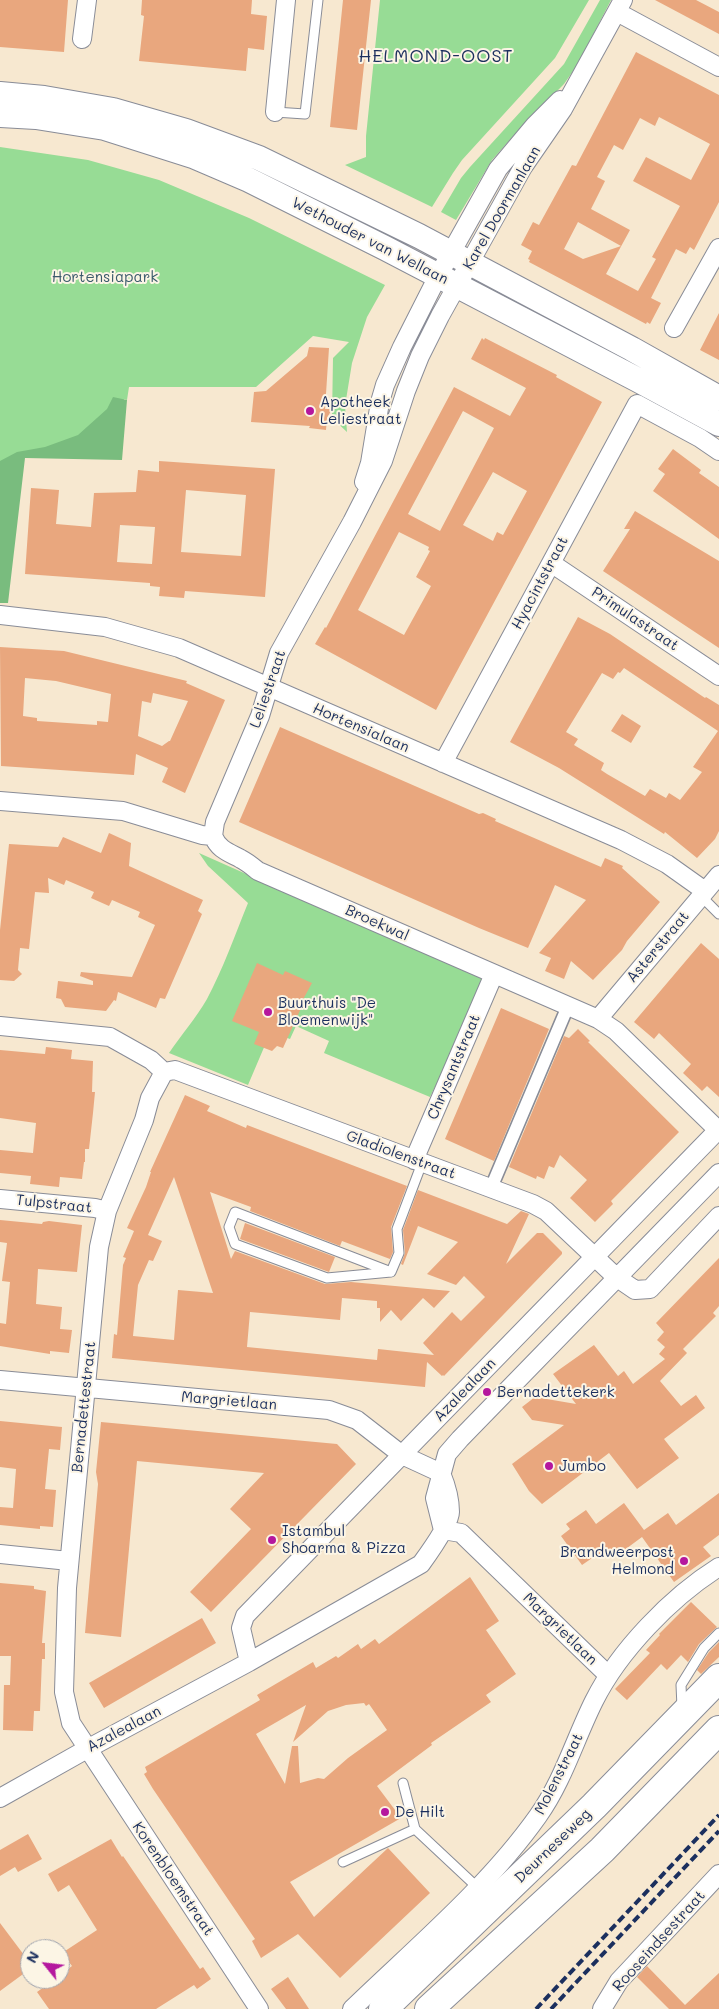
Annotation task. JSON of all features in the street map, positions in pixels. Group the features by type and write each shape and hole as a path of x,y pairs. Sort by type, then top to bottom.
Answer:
{"main road":[{"name":"Wethouder van Wellaan","path":"0,94 44,98 113,110 186,131 259,158 460,258 719,398"},
{"name":"Wethouder van Wellaan","path":"0,115 36,117 105,128 193,156 249,180 638,380 719,424"},
{"name":"Deurneseweg","path":"383,2009 474,1923 682,1718 719,1678"},
{"path":"429,2009 602,1850 719,1730"}],"street":[{"path":"82,39 87,0"},
{"path":"275,112 286,0"},
{"path":"620,6 719,67"},
{"name":"Karel Doormanlaan","path":"447,281 460,258 498,168 535,124 580,80 620,6"},
{"path":"674,328 719,248"},
{"name":"Leliestraat","path":"213,836 215,822 260,716 279,653 352,522 383,461 406,391 447,281"},
{"name":"Hyacintstraat","path":"443,762 637,404 700,438 719,451"},
{"name":"Primulastraat","path":"551,563 719,676"},
{"name":"Hortensialaan","path":"0,615 105,627 179,648 621,840 667,864 703,894"},
{"path":"0,801 123,810 202,835 213,836"},
{"name":"Broekwal","path":"213,836 216,844 224,851 242,859 258,871 598,1019 616,1031 719,1130"},
{"name":"Asterstraat","path":"598,1019 719,875"},
{"name":"Chrysantstraat","path":"418,1162 494,974"},
{"path":"491,1188 568,1006"},
{"path":"0,1026 110,1037 150,1060 164,1072"},
{"name":"Gladiolenstraat","path":"164,1072 175,1070 533,1204 546,1211 616,1278"},
{"name":"Bernadettestraat","path":"87,1749 71,1723 64,1692 69,1561 99,1247 107,1211 144,1120 150,1098 164,1072"},
{"name":"Azalealaan","path":"249,1662 241,1628 245,1616 719,1130"},
{"name":"Azalealaan","path":"441,1473 447,1454 460,1439 719,1173"},
{"name":"Tulpstraat","path":"0,1198 95,1208 107,1211"},
{"path":"616,1278 635,1290 650,1289 719,1216"},
{"name":"Margrietlaan","path":"0,1380 329,1410 357,1420 402,1455 441,1473"},
{"path":"441,1473 447,1488 450,1514 442,1530"},
{"name":"Azalealaan","path":"0,1798 249,1662 421,1564 434,1548 442,1530"},
{"name":"Margrietlaan","path":"442,1530 461,1533 608,1676"},
{"path":"0,1554 69,1561"},
{"path":"608,1676 627,1649 686,1590 719,1568"},
{"name":"Molenstraat","path":"352,2009 478,1888 518,1843 540,1814 557,1784 594,1702 608,1676"},
{"name":"Korenbloemstraat","path":"87,1749 260,2009"},
{"name":"Rooseindsestraat","path":"602,2009 619,1981 719,1874"}],"lane":[{"path":"275,112 305,114 318,0"},
{"path":"703,894 719,914"},
{"path":"391,1272 399,1253 397,1230 418,1162"},
{"path":"235,1212 391,1272 327,1278 235,1244 229,1227 235,1212"},
{"path":"682,1718 681,1685 704,1648 719,1632"},
{"path":"403,1784 415,1829 478,1888"},
{"path":"343,1862 415,1829"}],"green space":[{"path":"380,0 589,0 555,58 462,160 432,207 345,165 366,157 366,136"},
{"path":"600,0 611,0 578,64 564,84 492,160 456,220 441,212 461,178 470,167 564,64"},
{"name":"Hortensiapark","path":"0,147 88,160 159,180 249,218 385,285 367,317 352,363 345,406 347,432 332,418 333,358 349,342 313,336 256,387 129,387 127,400 124,399 117,457 16,455 0,598"},
{"path":"113,397 127,400 122,460 25,458 8,603 0,603 0,461 17,452 45,447 78,435 107,409"},
{"path":"199,853 487,981 430,1097 324,1053 329,1041 296,1026 290,1039 279,1035 268,1038 248,1085 169,1053 198,1013 213,988 248,903 208,866"}],"building":[{"path":"0,0 68,0 64,52 0,47"},
{"path":"142,0 252,0 251,14 267,16 264,50 248,48 246,71 139,61 144,16 141,15"},
{"path":"343,0 371,0 357,130 330,127"},
{"path":"655,0 696,0 719,12 719,34"},
{"path":"636,52 719,95 719,202 694,250 690,247 686,254 676,249 651,298 661,303 650,324 647,322 646,324 529,262 530,260 528,259 532,251 521,245 533,222 539,225 572,165 576,166","holes":["659,117 710,144 691,180 646,157 633,181 680,206 652,257 656,259 638,291 606,274 630,230 591,209 605,181 597,177 614,145 623,150 640,118 655,126","578,222 621,246 583,259 564,249"]},
{"path":"719,313 719,360 700,350"},
{"path":"482,338 484,340 485,338 557,375 556,377 602,402 436,710 315,644 326,628 454,387 510,416 526,388 471,359","holes":["463,411 494,428 440,531 408,514","493,472 527,491 503,535 497,532 493,541 463,525","399,532 429,547 428,550 430,551 416,577 431,586 404,635 358,610"]},
{"path":"309,347 329,348 325,409 332,409 327,418 326,430 309,428 310,426 251,422 254,392 266,391 307,356"},
{"path":"673,449 701,470 699,473 719,487 719,539 653,491 665,474 658,469"},
{"path":"159,461 275,469 265,597 185,591 184,598 159,596 160,587 150,586 150,583 25,574 31,488 59,490 56,524 91,527 94,493 136,492 138,470 159,472","holes":["186,490 246,495 241,556 181,552","120,525 155,527 152,564 117,562"]},
{"path":"635,511 719,561 719,648 603,571 630,529 624,529"},
{"path":"578,617 610,634 705,698 719,705 719,831 715,839 697,858 665,832 664,834 559,768 510,742","holes":["624,668 718,731 693,767 702,772 680,800 669,793 666,798 650,789 645,796 607,774 601,770 604,763 574,745 578,739 566,732 602,673 613,679"]},
{"path":"0,647 64,651 187,681 186,683 225,700 185,793 162,782 168,768 136,754 134,775 1,766","holes":["25,678 56,681 111,694 108,722 97,721 97,725 37,721 37,718 23,716","153,693 188,701 170,741 162,746 138,736 142,701 151,703"]},
{"path":"622,714 641,726 631,743 611,731"},
{"path":"280,727 479,814 483,813 496,819 495,821 601,867 605,858 623,866 622,868 660,902 627,941 622,950 593,980 571,961 564,979 545,971 551,958 539,953 586,900 555,885 528,948 239,822"},
{"path":"109,833 131,843 129,866 203,900 198,911 202,914 165,999 160,998 156,1008 118,992 116,1001 114,1000 106,1011 65,1007 61,999 56,998 58,981 93,985 93,981 80,976 81,972 132,977 155,925 138,917 140,912 112,900 109,906 91,898 94,892 66,880 64,885 48,878 49,893 35,892 29,949 20,948 18,970 22,974 14,981 0,980 0,930 9,844 58,847 63,837 101,853"},
{"path":"701,943 719,959 719,1097 707,1086 702,1091 683,1073 691,1064 659,1033 654,1039 634,1022"},
{"name":"Buurthuis \"De Bloemenwijk\"","path":"257,963 283,975 285,971 312,983 300,1005 302,1006 283,1048 277,1046 272,1051 254,1044 259,1032 232,1021"},
{"path":"501,1008 549,1029 494,1161 445,1139"},
{"path":"578,1029 590,1041 588,1042 679,1132 611,1201 613,1204 595,1222 570,1198 587,1180 560,1155 554,1168 549,1166 544,1179 537,1176 536,1179 509,1167 564,1036 569,1038"},
{"path":"46,1047 72,1050 71,1059 93,1061 92,1092 95,1092 89,1149 85,1149 82,1179 60,1177 59,1187 30,1184 31,1176 0,1173 0,1150 33,1153 36,1123 0,1118 0,1050 45,1054"},
{"path":"185,1095 210,1106 207,1111 246,1128 247,1125 407,1186 391,1227 393,1252 390,1259 342,1241 340,1246 250,1211 251,1207 210,1192 231,1259 235,1251 325,1284 351,1282 450,1291 434,1308 423,1298 401,1321 391,1310 380,1322 380,1308 377,1308 377,1301 342,1298 340,1320 250,1312 247,1347 377,1360 378,1349 434,1355 423,1343 452,1312 461,1321 485,1297 464,1276 456,1285 427,1274 458,1242 418,1226 403,1265 401,1264 405,1253 403,1230 418,1190 507,1224 521,1211 529,1214 506,1264 537,1233 543,1233 562,1254 444,1376 427,1362 425,1387 112,1358 114,1334 117,1335 123,1265 126,1258 123,1257 134,1231 127,1228 146,1187 150,1172","holes":["174,1177 213,1293 178,1290 174,1340 133,1336 138,1285 149,1260 153,1261 162,1241 148,1235"]},
{"path":"0,1220 42,1224 49,1221 82,1225 77,1272 38,1269 36,1304 62,1307 60,1329 72,1330 69,1353 50,1351 50,1354 0,1346 0,1323 6,1324 10,1282 2,1281 7,1243 0,1242"},
{"path":"245,1223 335,1257 329,1272 240,1239"},
{"path":"719,1258 719,1306 713,1313 716,1316 683,1349 687,1353 660,1381 681,1406 696,1395 705,1408 664,1439 679,1458 637,1489 609,1453 542,1504 529,1491 512,1464 564,1425 532,1420 522,1407 535,1397 576,1404 553,1374 594,1345 618,1376 624,1371 633,1384 665,1359 659,1354 665,1347 657,1340 664,1332 656,1323"},
{"path":"0,1421 62,1427 60,1450 49,1449 45,1489 56,1490 53,1527 40,1526 40,1529 0,1525 0,1507 13,1508 16,1469 0,1467"},
{"path":"101,1422 337,1444 356,1464 211,1612 190,1592 251,1529 230,1509 264,1473 137,1461 121,1637 85,1633 98,1484 96,1472"},
{"path":"719,1493 719,1535 703,1547 711,1556 674,1582 642,1537 619,1554 615,1548 601,1558 598,1554 582,1565 561,1536 570,1529 566,1524 586,1510 596,1524 624,1503 644,1530 668,1513 676,1525"},
{"path":"470,1577 499,1621 486,1630 516,1674 486,1695 491,1702 431,1743 432,1745 377,1786 401,1818 290,1882 314,1917 388,1848 430,1893 340,1978 298,1934 261,1958 252,1941 255,1939 144,1774 147,1772 145,1767 260,1700 257,1695 313,1662 316,1668 336,1656 338,1658 358,1644 361,1649 375,1639 379,1644","holes":["364,1703 366,1706 369,1704 387,1730 348,1758 324,1779 318,1778 300,1783 298,1746 292,1746 285,1784 256,1734 306,1705 293,1742 328,1711 346,1705"]},
{"path":"0,1583 34,1586 34,1589 46,1591 42,1643 45,1643 45,1659 42,1659 40,1711 34,1711 33,1731 3,1730 4,1685 10,1685 11,1656 0,1656"},
{"path":"691,1602 717,1627 699,1644 688,1662 681,1655 667,1670 661,1664 627,1700 615,1689 650,1653 646,1650 659,1634"},
{"path":"202,1618 216,1643 104,1708 89,1683"},
{"path":"719,1642 719,1657 701,1674 697,1670 709,1652"},
{"path":"28,1834 42,1859 18,1872 15,1867 0,1876 0,1850"},
{"path":"111,1839 200,1969 203,1967 211,1979 197,1989 194,1985 156,2009 49,2009 37,1992 41,1989 70,1989 70,1968 72,1966 70,1963 70,1948 97,1930 69,1885 58,1892 48,1874"},
{"path":"0,1923 20,1950 20,1976 0,1991"},
{"path":"647,1966 685,2005 719,1973 719,2009 669,2009 637,1977"},
{"path":"288,1977 309,2009 286,2009 271,1989"}],"railway":[{"path":"536,2009 719,1815"},
{"path":"551,2009 719,1831"}],"place":[{"name":"Apotheek Leliestraat","path":"310,411"},
{"name":"Buurthuis \"De Bloemenwijk\"","path":"268,1012"},
{"name":"Bernadettekerk","path":"487,1392"},
{"name":"Jumbo","path":"549,1466"},
{"name":"Istambul Shoarma & Pizza","path":"272,1540"},
{"name":"Brandweerpost Helmond","path":"684,1561"},
{"name":"De Hilt","path":"385,1812"}],"district":[{"name":"HELMOND-OOST","path":"436,56"}]}
